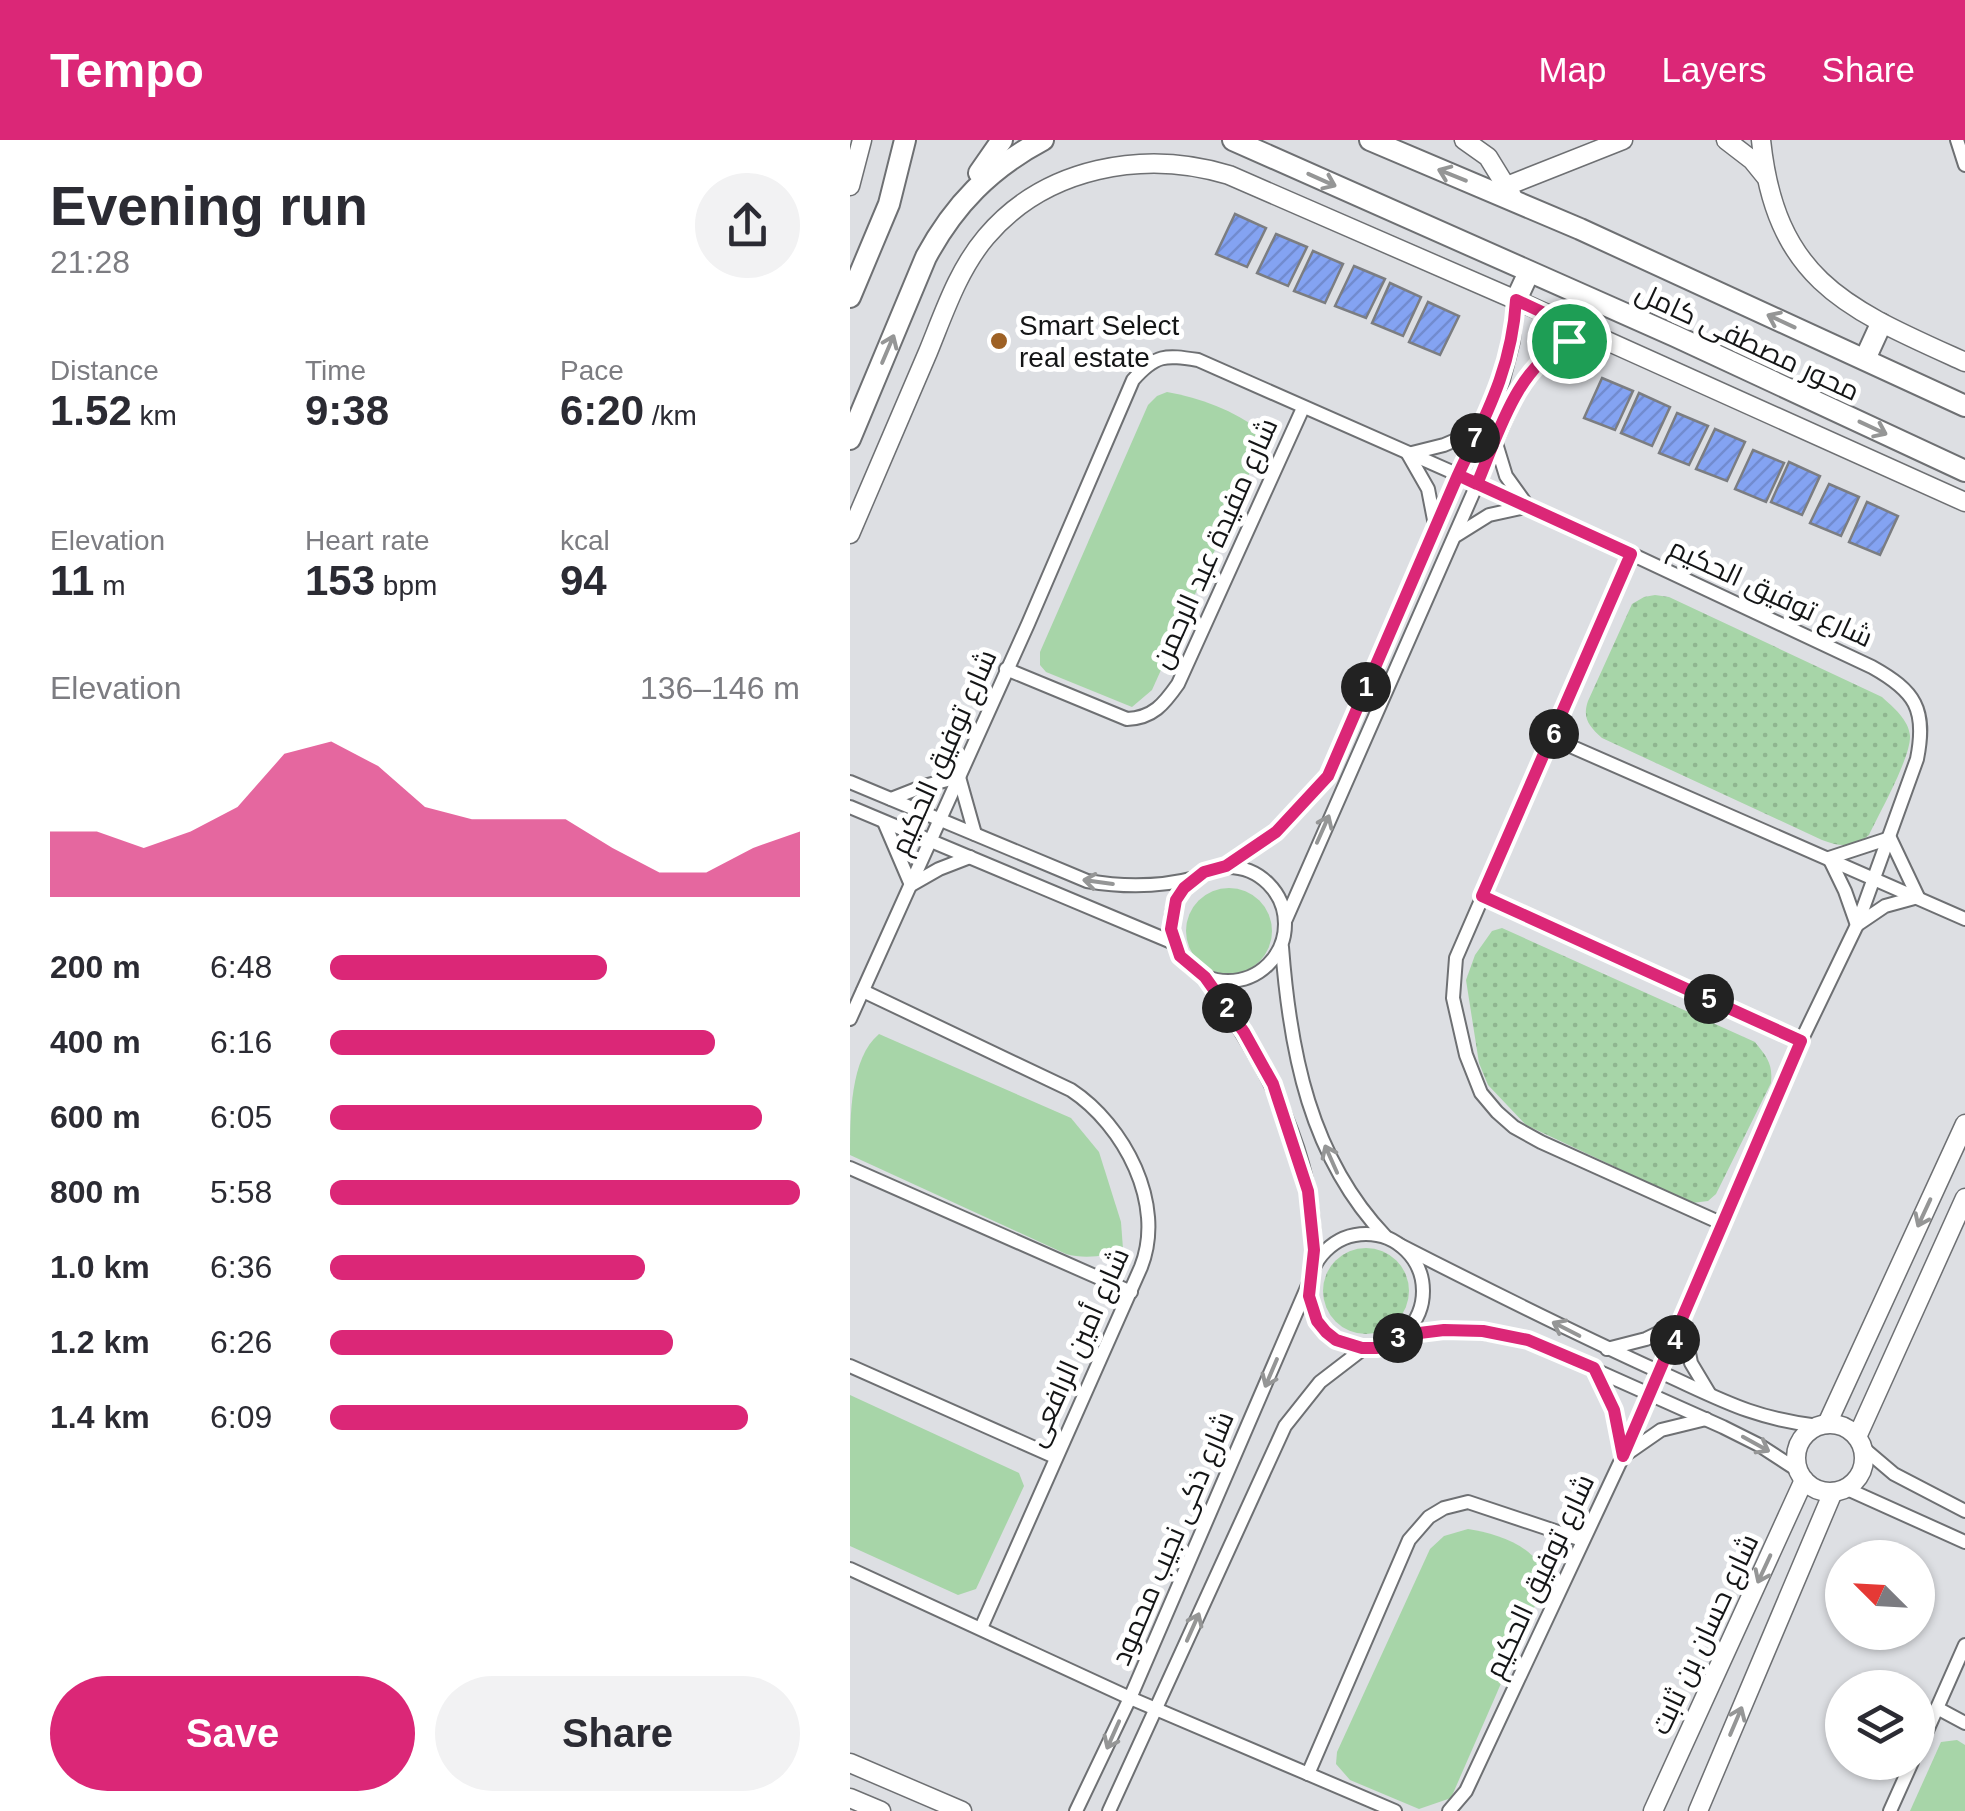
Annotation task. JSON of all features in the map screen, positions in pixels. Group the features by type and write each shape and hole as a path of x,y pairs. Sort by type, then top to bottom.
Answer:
{"main road":[{"path":"850,297 898,174 906,140"},
{"path":"898,174 920,140"},
{"path":"850,439 926,257 1002,140"},
{"path":"956,208 998,168 1043,140"},
{"name":"محور مصطفى كامل","path":"1232,140 1965,471"},
{"name":"محور مصطفى كامل","path":"1370,140 1505,193 1965,406"},
{"path":"1516,300 1529,272"},
{"path":"1865,359 1881,324"}],"street":[{"path":"850,186 862,140"},
{"path":"1464,140 1488,158 1505,193 1622,140"},
{"path":"1726,140 1752,160 1765,177"},
{"path":"1761,140 1765,177 1782,232 1803,262 1847,303 1881,324 1965,362"},
{"path":"1957,140 1965,166"},
{"path":"850,534 966,266 985,238 1036,194 1109,166 1137,162 1202,167 1229,175 1965,502"},
{"path":"850,782 1087,881 1108,884 1171,884 1195,878 1226,866 1276,832 1328,776 1506,370 1516,300"},
{"path":"1403,1335 1413,1324 1423,1296 1418,1267 1344,1186 1299,1077 1287,1016 1282,946 1286,919 1495,440 1528,373 1542,358 1569,341 1593,336"},
{"name":"شارع توفيق الحكيم","path":"850,1020 1132,380 1149,362 1174,356 1198,360 1529,506 1872,667 1910,694 1920,714 1922,737 1890,838 1856,926 1801,1041 1623,1456 1466,1790 1450,1811"},
{"name":"شارع مفيدة عبد الرحمن","path":"1006,669 1127,719 1144,718 1156,712 1178,684 1303,408"},
{"path":"1435,529 1428,489 1408,454 1479,430"},
{"path":"1455,536 1489,515 1529,506 1506,476 1495,440"},
{"path":"1631,554 1456,958 1452,976 1454,998 1466,1055 1481,1093 1514,1127 1724,1224"},
{"path":"1552,738 1965,919"},
{"path":"891,799 959,777 975,834"},
{"path":"850,807 1174,943"},
{"path":"884,822 911,885 970,857"},
{"path":"1829,858 1890,838 1918,896"},
{"path":"1829,858 1856,926 1885,906 1918,896"},
{"path":"1226,866 1241,868 1266,881 1282,904 1286,919"},
{"path":"1195,878 1176,900 1172,914 1174,943 1191,968 1222,982 1241,980 1258,974 1282,946"},
{"path":"1482,896 1801,1041"},
{"path":"1205,977 1259,1057 1278,1099 1308,1191 1314,1235 1312,1309 1326,1332 1336,1340 1377,1348 1403,1335 1462,1329 1528,1340 1759,1445 1802,1475 1812,1487 1839,1490 1965,1542"},
{"name":"شارع أمين الرافعى","path":"863,991 1070,1090 1106,1118 1126,1151 1150,1220 1148,1252 981,1628"},
{"path":"1802,1475 1796,1453 1799,1444 1823,1425 1965,1124"},
{"path":"850,1168 1131,1292"},
{"path":"1698,1811 1839,1490 1862,1468 1859,1441 1965,1198"},
{"path":"1311,1277 1330,1247 1343,1239 1372,1234 1714,1398 1768,1419 1838,1425 1894,1474 1965,1510"},
{"name":"شارع ذكى نجيب محمود","path":"1076,1811 1130,1698 1311,1277"},
{"path":"1605,1349 1646,1339 1683,1321 1691,1363 1714,1398"},
{"name":"شارع ذكى نجيب محمود","path":"1109,1811 1285,1426 1320,1382 1362,1348"},
{"path":"850,1366 1055,1458"},
{"path":"1594,1368 1614,1410 1623,1456 1661,1430 1706,1419"},
{"name":"شارع حسان بن ثابت","path":"1653,1811 1802,1475"},
{"path":"1308,1774 1409,1540 1429,1518 1444,1508 1468,1502 1582,1540"},
{"path":"850,1569 1130,1698 1395,1811"},
{"path":"1935,1713 1965,1645"},
{"path":"1937,1708 1965,1723"},
{"path":"850,1763 962,1811"},
{"path":"1890,1811 1904,1780"},
{"path":"850,1798 881,1811"}],"green space":[{"path":"1167,392 1216,406 1261,431 1258,454 1152,690 1132,707 1046,672 1040,665 1040,652 1148,405"},
{"path":"1655,595 1669,597 1882,697 1900,714 1909,730 1909,745 1869,835 1846,845 1822,840 1602,738 1593,730 1586,707 1632,604"},
{"path":"1229,888 1253,895 1265,907 1272,931 1265,955 1253,967 1229,974 1205,967 1193,955 1186,931 1193,907 1205,895"},
{"path":"1502,928 1755,1042 1763,1052 1770,1066 1771,1083 1716,1194 1708,1201 1692,1203 1526,1125 1488,1085 1479,1063 1466,980 1475,955 1492,931"},
{"path":"879,1034 1071,1118 1099,1152 1121,1222 1123,1249 1095,1256 1066,1254 850,1155 857,1073 869,1045"},
{"path":"1366,1248 1396,1261 1409,1291 1396,1321 1366,1334 1336,1321 1323,1291 1336,1261"},
{"path":"850,1395 1019,1473 1024,1486 976,1589 958,1595 850,1546"},
{"path":"1468,1529 1506,1539 1529,1552 1542,1572 1544,1585 1451,1798 1419,1809 1350,1780 1336,1764 1337,1752 1430,1549 1444,1536"},
{"path":"1957,1740 1965,1745 1965,1811 1910,1811 1924,1780 1935,1780 1935,1755 1941,1742"}],"building":[{"path":"1235,214 1266,228 1247,267 1216,254"},
{"path":"1276,234 1307,247 1288,286 1257,273"},
{"path":"1313,251 1343,264 1325,303 1294,291"},
{"path":"1354,266 1385,279 1366,318 1335,306"},
{"path":"1390,283 1421,297 1403,336 1372,323"},
{"path":"1428,302 1459,316 1440,355 1409,342"},
{"path":"1602,378 1633,391 1615,430 1584,418"},
{"path":"1639,393 1670,407 1652,446 1621,433"},
{"path":"1677,413 1708,426 1689,465 1659,453"},
{"path":"1715,429 1745,442 1727,481 1696,469"},
{"path":"1753,450 1784,463 1766,502 1735,489"},
{"path":"1789,462 1820,476 1802,515 1771,502"},
{"path":"1829,484 1859,497 1841,536 1810,523"},
{"path":"1867,502 1898,516 1880,555 1849,542"}],"place":[{"name":"Smart Select real estate","path":"999,341"}],"route":[{"path":"1569,341 1542,358 1528,373 1495,440 1477,484 1458,475 1328,776 1305,804 1260,845 1226,866 1204,872 1184,888 1176,900 1171,929 1180,956 1205,977 1244,1032 1273,1084 1308,1191 1314,1250 1309,1296 1317,1321 1326,1332 1349,1346 1362,1348 1377,1348 1403,1335 1462,1329 1528,1340 1594,1368 1614,1410 1623,1456 1801,1041 1482,896 1631,554 1529,506 1458,475 1502,380 1512,341 1516,300 1593,336 1569,341"}]}
